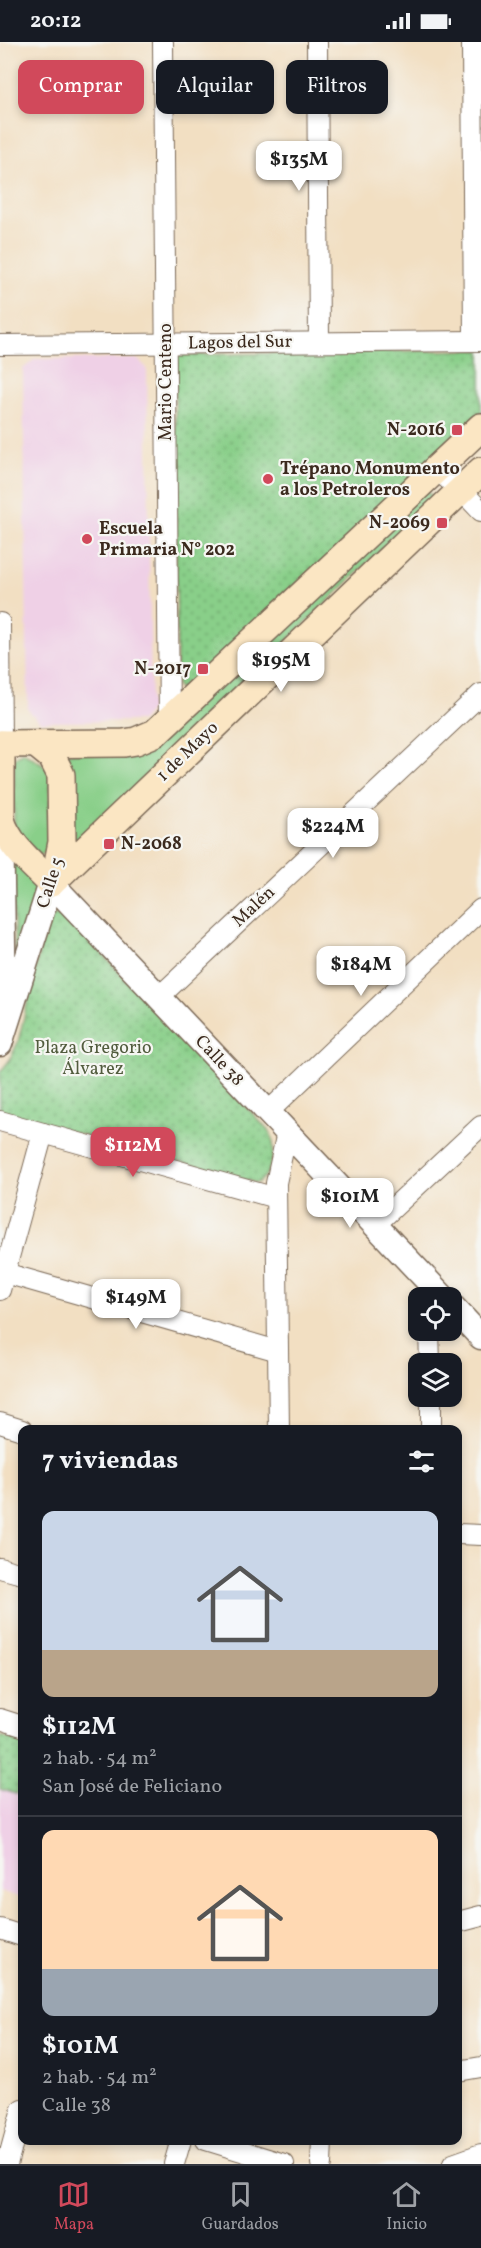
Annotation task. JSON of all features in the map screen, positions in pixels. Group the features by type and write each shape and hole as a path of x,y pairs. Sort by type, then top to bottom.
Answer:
{"main road":[{"name":"1 de Mayo","path":"0,744 136,741 154,733 169,722 481,427"},
{"name":"1 de Mayo","path":"51,883 481,471"},
{"path":"0,744 1,820"},
{"name":"Calle 5","path":"36,744 52,757 61,775 62,842 57,868 51,883"},
{"name":"Calle 38","path":"1,820 10,840 51,883"}],"street":[{"name":"Mario Centeno","path":"163,42 169,722"},
{"path":"317,42 319,342"},
{"path":"472,42 477,341"},
{"name":"Lagos del Sur","path":"0,345 477,341"},
{"path":"436,469 481,511"},
{"path":"0,622 0,744"},
{"name":"Malén","path":"159,997 481,694"},
{"name":"Calle 5","path":"1,820 2,1035"},
{"name":"Calle 38","path":"51,883 375,1225 429,1287"},
{"name":"Calle 5","path":"2,1035 51,883"},
{"path":"268,1112 481,909"},
{"path":"0,1121 276,1198"},
{"path":"375,1225 481,1126"},
{"path":"279,1425 276,1198 279,1168 287,1132"},
{"path":"43,1133 2,1282 278,1352"},
{"path":"462,1317 481,1337"},
{"path":"430,1407 431,1425"},
{"path":"0,1423 18,1429"},
{"path":"462,1534 481,1535"},
{"path":"0,1568 18,1573"},
{"path":"0,1719 18,1725"},
{"path":"462,1921 481,1917"},
{"path":"0,1929 18,1935"},
{"path":"462,2070 481,2067"},
{"path":"7,2164 18,2124"},
{"path":"174,2164 179,2145"},
{"path":"222,2145 284,2164"},
{"path":"321,2164 322,2145"},
{"path":"453,2164 481,2154"}],"shaded area":[{"name":"Escuela Primaria N° 202","path":"35,359 137,359 147,368 151,709 141,721 40,722 28,710 23,369"},
{"path":"0,1789 18,1795 18,1897 0,1891"}],"green space":[{"path":"481,350 481,413 191,687 179,688 177,686 175,355"},
{"path":"426,490 434,498 75,848 61,753 132,752"},
{"path":"23,752 51,769 48,852 40,855 14,833 14,758"},
{"path":"12,854 37,885 18,960 15,962"},
{"name":"Plaza Gregorio Álvarez","path":"61,914 69,919 269,1131 273,1144 272,1160 262,1180 256,1183 0,1112 0,1072 9,1061 18,1042 47,920 53,915"},
{"path":"0,1736 18,1741 18,1787 16,1794 0,1789"}],"place":[{"name":"N-2016","path":"457,430"},
{"name":"Trépano Monumento a los Petroleros","path":"268,479"},
{"name":"N-2069","path":"442,523"},
{"name":"Escuela Primaria N° 202","path":"87,539"},
{"name":"N-2017","path":"203,669"},
{"name":"N-2068","path":"109,844"}]}
